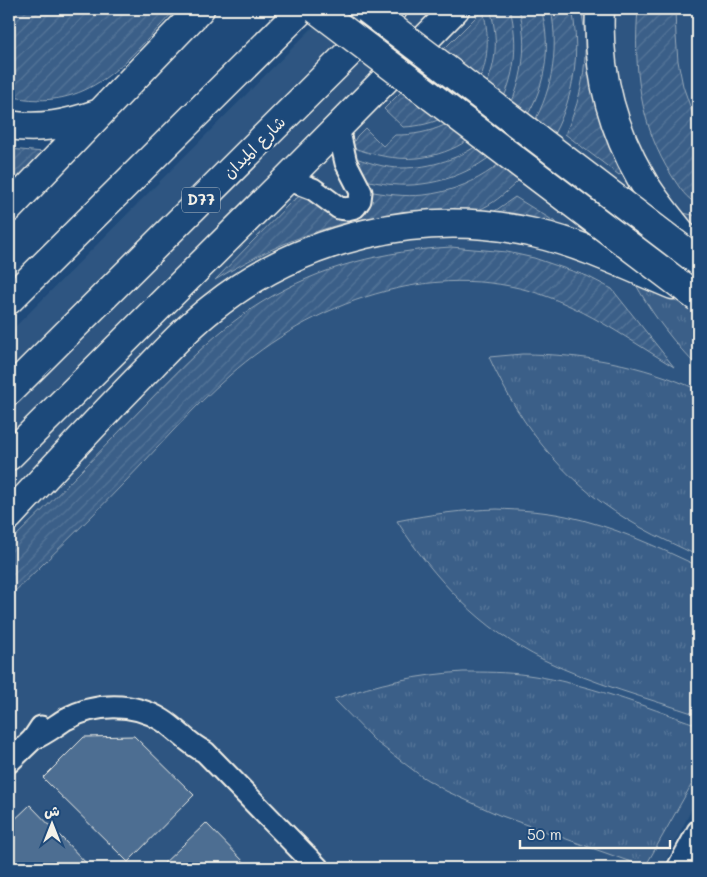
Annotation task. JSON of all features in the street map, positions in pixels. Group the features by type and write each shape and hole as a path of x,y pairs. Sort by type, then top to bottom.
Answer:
{"main road":[{"path":"9,208 200,9"},
{"path":"9,300 302,9"},
{"path":"316,9 694,295"},
{"path":"367,9 698,261"},
{"name":"شارع الميدان","path":"9,391 393,9"},
{"path":"9,456 455,9"},
{"path":"600,9 600,49 604,76 618,129 641,178 657,202 698,254"},
{"path":"9,125 41,127 60,125 99,114"},
{"path":"9,516 115,402 189,328 212,308 263,273 320,247 379,231 410,226 472,224 533,233 592,251 694,295"}],"street":[{"path":"287,179 313,189 339,208 355,207 360,200 361,192 346,163 338,128"},
{"path":"9,762 33,739 78,714 98,708 120,707 147,713 172,727 205,752 318,868"},
{"path":"678,868 698,831"}],"shaded area":[{"path":"331,9 698,9 698,797 662,868 9,868 9,333"}],"green space":[{"path":"9,9 176,9 123,64 104,79 84,90 62,98 37,100 9,96"},
{"path":"490,9 510,9 514,35 514,60 509,84 499,106 485,125 467,141 445,152 418,158 384,156 351,147 357,136 365,128 383,146 395,135 421,133 444,125 463,114 478,98 488,79 494,58 495,34"},
{"path":"519,9 541,9 546,40 544,70 536,98 522,123 503,146 479,164 452,177 422,184 384,184 361,179 350,156 389,167 413,168 446,161 466,152 484,140 506,112 520,79 524,43"},
{"path":"551,9 572,9 575,57 573,81 567,104 558,126 546,147 532,166 502,195 475,211 408,212 352,221 328,228 259,255 215,280 291,202 300,196 306,195 336,213 367,191 417,196 457,187 485,174 510,155 529,131 543,104 551,74 554,42"},
{"path":"581,9 589,9 610,145 622,173 619,175 565,134 577,104 584,73 585,41"},
{"path":"638,9 675,9 678,61 683,86 698,129 698,204 686,196 680,188 661,157 652,137 641,96 638,74"},
{"path":"483,10 487,32 487,54 482,73 474,91 462,105 446,116 426,124 403,127 384,109"},
{"path":"9,149 44,152 17,178 9,177"},
{"path":"515,197 557,223 556,225 492,213"},
{"path":"603,206 662,209 698,216 698,367 666,331 640,292 629,272"},
{"path":"451,247 507,252 534,258 587,276 612,289 674,367 592,317 540,294 499,284 458,281 416,285 375,294 335,308 298,327 262,349 230,375 189,414 95,513 9,597 9,543 188,361 232,323 264,301 308,278 354,262 402,252"},
{"path":"545,354 612,362 655,373 698,390 698,556 647,531 614,511 591,494 550,455 517,409 489,357"},
{"path":"497,509 549,513 583,520 634,537 698,566 698,715 563,669 521,648 480,618 443,583 397,521 472,510"},
{"path":"496,672 550,679 614,696 698,725 698,773 645,867 499,815 446,791 421,776 375,741 334,699 367,688 398,681 429,675"}],"building":[{"path":"134,736 194,795 128,862 43,778 84,737"},
{"path":"30,805 91,868 9,868 9,825"},
{"path":"206,823 250,868 159,868"}]}
